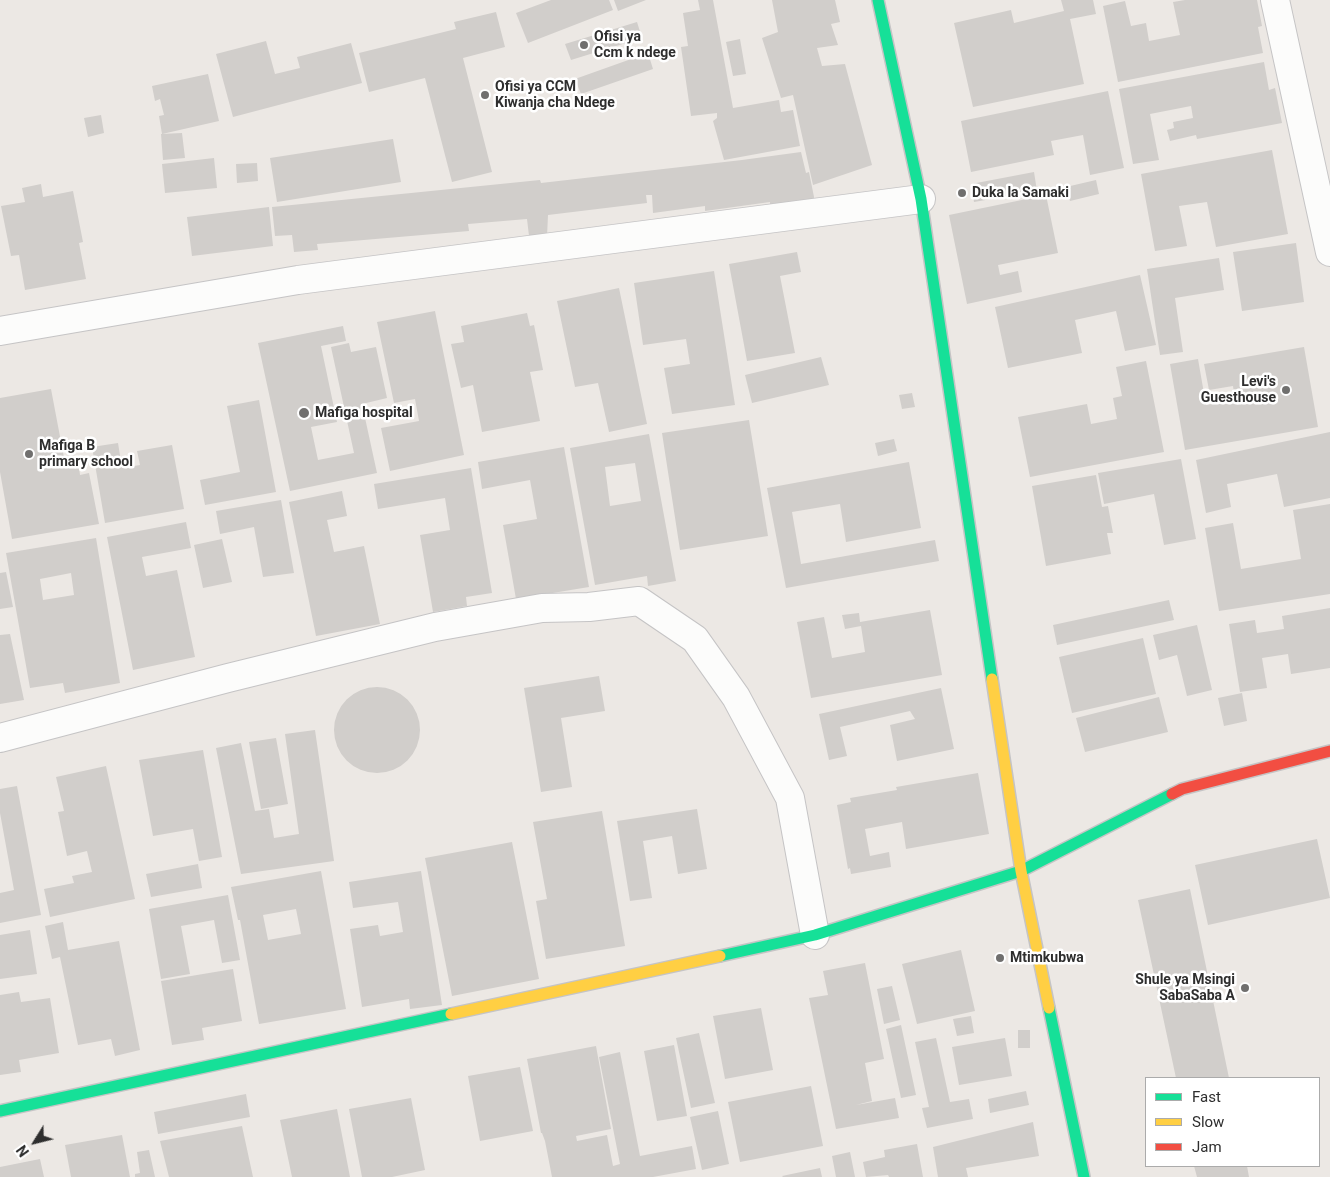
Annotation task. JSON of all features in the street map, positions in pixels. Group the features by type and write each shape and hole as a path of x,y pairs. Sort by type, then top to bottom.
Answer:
{"street":[{"path":"878,0 921,199 1020,871 1084,1177"},
{"path":"1275,0 1330,252"},
{"path":"0,332 298,280 921,199"},
{"path":"0,738 228,678 435,627 542,608 589,608 639,601 695,639 736,697 786,790 790,798 815,935"},
{"path":"0,1111 815,935 1020,871 1182,789 1330,752"}],"building":[{"path":"551,0 609,0 613,10 528,43 516,13"},
{"path":"614,0 646,0 618,11"},
{"path":"698,0 713,0 733,108 779,100 781,112 793,110 800,146 724,160 713,121 717,118 717,113 691,116 681,47 688,46 683,13 700,10"},
{"path":"772,0 835,0 840,22 831,24 838,45 817,48 822,66 845,64 872,165 813,185 793,95 781,98 762,38 778,32"},
{"path":"1061,0 1093,0 1096,14 1070,19 1084,84 973,107 954,23 1011,10 1014,23 1064,11"},
{"path":"1185,0 1257,0 1262,26 1258,27 1263,53 1118,82 1103,6 1125,1 1131,26 1146,23 1149,41 1180,35 1173,2"},
{"path":"496,12 505,47 463,58 492,172 452,182 425,78 369,92 359,53 456,29 454,22"},
{"path":"637,22 642,38 571,60 565,44"},
{"path":"740,39 746,74 733,76 726,42"},
{"path":"266,41 275,74 300,68 297,57 351,43 362,83 233,117 216,54"},
{"path":"648,53 653,69 581,94 575,79"},
{"path":"1264,62 1269,90 1275,88 1282,123 1197,139 1196,135 1170,141 1167,130 1174,128 1173,122 1193,118 1191,106 1150,114 1159,160 1133,164 1119,89"},
{"path":"208,74 219,121 162,134 159,116 164,115 160,99 155,101 152,86"},
{"path":"1108,91 1124,168 1090,175 1083,135 1051,141 1054,155 971,172 961,121"},
{"path":"101,115 104,133 88,137 84,118"},
{"path":"182,133 185,158 163,160 161,134"},
{"path":"393,139 401,182 277,202 270,158"},
{"path":"1272,150 1288,234 1216,247 1207,202 1179,206 1187,246 1155,251 1141,174"},
{"path":"801,152 806,173 809,172 815,202 770,204 770,202 705,211 705,206 653,213 652,195 646,195 647,203 548,215 547,237 529,236 527,219 468,224 469,231 317,244 318,250 294,252 292,235 275,236 272,207 540,180 541,183"},
{"path":"214,158 217,188 165,193 162,164"},
{"path":"257,163 258,181 237,183 236,164"},
{"path":"1034,172 1037,191 974,202 971,184"},
{"path":"1096,180 1099,194 1070,201 1066,187"},
{"path":"41,184 43,197 73,191 83,242 79,243 86,279 25,290 19,255 11,256 1,206 25,202 22,188"},
{"path":"1046,195 1058,253 998,265 1000,275 1018,271 1022,292 967,304 949,215"},
{"path":"269,207 273,246 192,256 187,217"},
{"path":"1296,243 1304,302 1242,311 1233,252"},
{"path":"797,252 801,272 780,276 795,353 747,361 729,264"},
{"path":"1219,258 1224,290 1175,298 1183,352 1160,355 1147,269"},
{"path":"714,271 735,405 672,414 664,368 690,364 686,339 643,345 634,283"},
{"path":"1140,275 1156,345 1125,351 1116,311 1075,320 1082,353 1008,368 995,307"},
{"path":"619,288 647,424 609,432 598,383 575,387 557,301"},
{"path":"435,311 464,455 390,471 381,428 419,421 415,399 394,403 377,322"},
{"path":"527,313 530,326 534,325 543,370 530,372 540,421 482,432 473,385 461,388 451,344 464,342 461,326"},
{"name":"Mafiga hospital","path":"343,326 346,341 321,346 337,422 311,427 318,460 354,453 331,347 349,343 351,352 376,347 387,398 362,404 377,473 290,491 258,343"},
{"path":"1304,347 1318,427 1185,450 1170,364 1198,359 1206,405 1235,400 1233,386 1209,390 1204,364"},
{"path":"821,357 829,385 752,403 745,375"},
{"path":"1146,361 1164,452 1030,477 1018,417 1087,404 1091,424 1117,419 1113,398 1122,396 1116,367"},
{"path":"51,389 65,463 78,461 80,475 89,473 99,524 12,539 0,472 0,398"},
{"path":"912,393 915,407 902,409 899,395"},
{"path":"259,400 276,492 205,505 200,480 240,472 227,406"},
{"path":"749,420 768,536 680,550 662,433"},
{"path":"1330,432 1330,498 1284,507 1277,474 1227,484 1231,507 1206,513 1196,460"},
{"path":"649,434 676,581 648,586 647,576 595,585 570,448","holes":["635,463 641,501 610,506 605,467"]},
{"path":"894,439 897,451 878,456 875,443"},
{"path":"118,443 122,468 140,465 137,451 172,445 184,509 105,523 92,447"},
{"path":"564,447 589,587 516,599 503,525 537,519 530,480 482,489 478,462"},
{"path":"1181,459 1196,539 1164,545 1154,494 1104,504 1098,473"},
{"path":"909,462 921,528 846,542 840,504 792,512 801,564 935,540 939,561 786,588 767,488"},
{"path":"471,468 492,593 466,597 467,606 433,612 420,535 450,530 445,498 378,509 374,484"},
{"path":"1096,475 1102,507 1108,506 1113,533 1107,533 1111,554 1046,566 1032,486"},
{"path":"342,491 347,516 327,520 334,552 364,546 380,624 316,636 289,502"},
{"path":"281,500 294,573 263,577 254,527 220,534 216,511"},
{"path":"1330,504 1330,594 1219,611 1205,528 1233,523 1241,569 1301,559 1293,510"},
{"path":"186,522 191,548 142,557 146,576 177,570 195,657 133,670 107,537"},
{"path":"96,538 120,683 65,693 63,683 30,688 6,553","holes":["71,573 74,595 43,600 40,579"]},
{"path":"222,539 232,582 203,588 194,545"},
{"path":"6,572 13,607 0,609 0,573"},
{"path":"1169,600 1174,620 1057,645 1053,625"},
{"path":"1330,608 1330,668 1291,674 1288,654 1262,658 1267,688 1240,692 1229,624 1255,620 1257,633 1284,629 1282,616"},
{"path":"930,610 942,675 811,698 797,622 824,617 832,658 865,652 861,626 845,629 842,615 859,613 860,622"},
{"path":"1197,625 1212,690 1187,696 1177,655 1159,660 1153,635"},
{"path":"10,634 24,700 0,704 0,635"},
{"path":"1143,638 1156,694 1072,713 1059,657"},
{"path":"599,676 605,711 561,718 572,787 541,792 524,688"},
{"path":"377,687 393,691 407,700 416,714 420,730 416,746 407,760 393,769 377,773 361,769 347,760 338,746 334,730 338,714 347,700 361,691"},
{"path":"941,688 954,749 897,761 890,725 915,719 910,711 840,727 847,756 829,760 819,714"},
{"path":"1242,693 1247,721 1224,726 1218,698"},
{"path":"1159,697 1168,732 1085,752 1076,718"},
{"path":"315,730 334,861 241,874 216,748 241,743 255,811 269,809 274,838 299,834 285,734"},
{"path":"276,738 288,804 261,809 249,742"},
{"path":"203,750 222,857 199,861 193,829 153,836 139,760"},
{"path":"106,766 135,899 50,917 44,889 74,883 72,876 92,872 87,851 67,856 58,812 64,811 56,777"},
{"path":"978,773 989,834 906,849 902,822 865,829 870,856 889,852 891,867 851,874 850,868 848,869 837,805 851,802 850,798 897,790 896,787"},
{"path":"17,786 41,915 0,923 0,893 14,890 0,813 0,789"},
{"path":"697,809 707,869 678,874 672,836 643,841 652,898 630,901 617,821"},
{"path":"602,811 625,946 546,959 536,901 547,899 533,822"},
{"path":"1317,839 1330,898 1208,925 1195,865"},
{"path":"512,842 539,979 452,996 425,858"},
{"path":"198,864 202,888 151,897 146,874"},
{"path":"321,871 346,1009 259,1024 240,920 238,920 231,887","holes":["296,909 301,934 268,940 263,915"]},
{"path":"421,871 442,1005 410,1009 409,999 362,1007 350,929 378,925 380,936 403,932 398,902 353,908 349,882"},
{"path":"1190,889 1229,1077 1176,1077 1138,900"},
{"path":"228,895 240,960 222,963 214,920 181,926 190,974 161,979 149,909"},
{"path":"63,922 68,950 119,941 140,1050 115,1056 111,1039 78,1045 60,957 52,959 45,926"},
{"path":"30,930 37,974 0,979 0,935"},
{"path":"961,950 975,1011 917,1024 902,964"},
{"path":"865,963 884,1059 865,1063 872,1101 856,1105 895,1098 899,1118 836,1129 809,998 828,995 823,971"},
{"path":"233,969 242,1021 202,1028 204,1040 172,1045 161,981"},
{"path":"892,986 900,1020 884,1024 877,989"},
{"path":"19,992 21,1002 50,998 59,1053 19,1060 21,1072 0,1075 0,995"},
{"path":"761,1008 773,1070 725,1079 713,1016"},
{"path":"971,1016 974,1033 957,1036 953,1019"},
{"path":"901,1025 916,1095 901,1098 886,1029"},
{"path":"1018,1030 1030,1030 1030,1048 1018,1048"},
{"path":"699,1033 715,1103 691,1108 676,1038"},
{"path":"936,1038 950,1102 969,1099 973,1119 927,1128 922,1108 929,1107 915,1042"},
{"path":"1005,1038 1012,1076 959,1085 952,1047"},
{"path":"674,1045 687,1116 657,1121 644,1051"},
{"path":"596,1046 611,1129 576,1136 577,1141 607,1135 613,1166 620,1164 599,1057 620,1052 640,1156 692,1146 696,1169 653,1177 552,1177 545,1141 541,1133 527,1059"},
{"path":"520,1067 533,1131 480,1141 468,1076"},
{"path":"811,1086 823,1146 740,1162 728,1102"},
{"path":"1026,1091 1029,1105 990,1113 988,1099"},
{"path":"246,1094 250,1117 158,1134 154,1112"},
{"path":"411,1098 425,1170 392,1177 362,1177 349,1109"},
{"path":"337,1109 350,1177 292,1177 280,1120"},
{"path":"718,1111 729,1164 702,1170 690,1117"},
{"path":"1033,1122 1039,1156 966,1168 968,1177 938,1177 933,1147"},
{"path":"242,1126 253,1177 169,1177 160,1141"},
{"path":"122,1135 130,1177 71,1177 65,1145"},
{"path":"917,1144 923,1177 889,1177 888,1175 866,1177 863,1162 885,1157 884,1150"},
{"path":"149,1150 155,1177 135,1177 135,1174 140,1173 137,1152"},
{"path":"850,1152 855,1177 836,1177 832,1156"},
{"path":"40,1159 44,1177 0,1177 0,1167"},
{"path":"1194,1167 1247,1167 1249,1177 1197,1177"},
{"path":"820,1168 822,1177 782,1176"}],"traffic: fast":[{"path":"878,0 921,199 992,679"},
{"path":"720,956 815,935 1021,871 1172,794"},
{"path":"1049,1008 1084,1177"},
{"path":"0,1111 451,1014"}],"traffic: slow":[{"path":"992,679 1021,871 1049,1008"},
{"path":"451,1014 720,956"}],"traffic: jam":[{"path":"1172,794 1182,789 1330,751"}],"place":[{"name":"Ofisi ya Ccm k ndege","path":"584,45"},
{"name":"Ofisi ya CCM Kiwanja cha Ndege","path":"485,95"},
{"name":"Duka la Samaki","path":"962,193"},
{"name":"Levi's Guesthouse","path":"1286,390"},
{"name":"Mafiga hospital","path":"304,413"},
{"name":"Mafiga B primary school","path":"29,454"},
{"name":"Mtimkubwa","path":"1000,958"},
{"name":"Shule ya Msingi SabaSaba A","path":"1245,988"}]}
